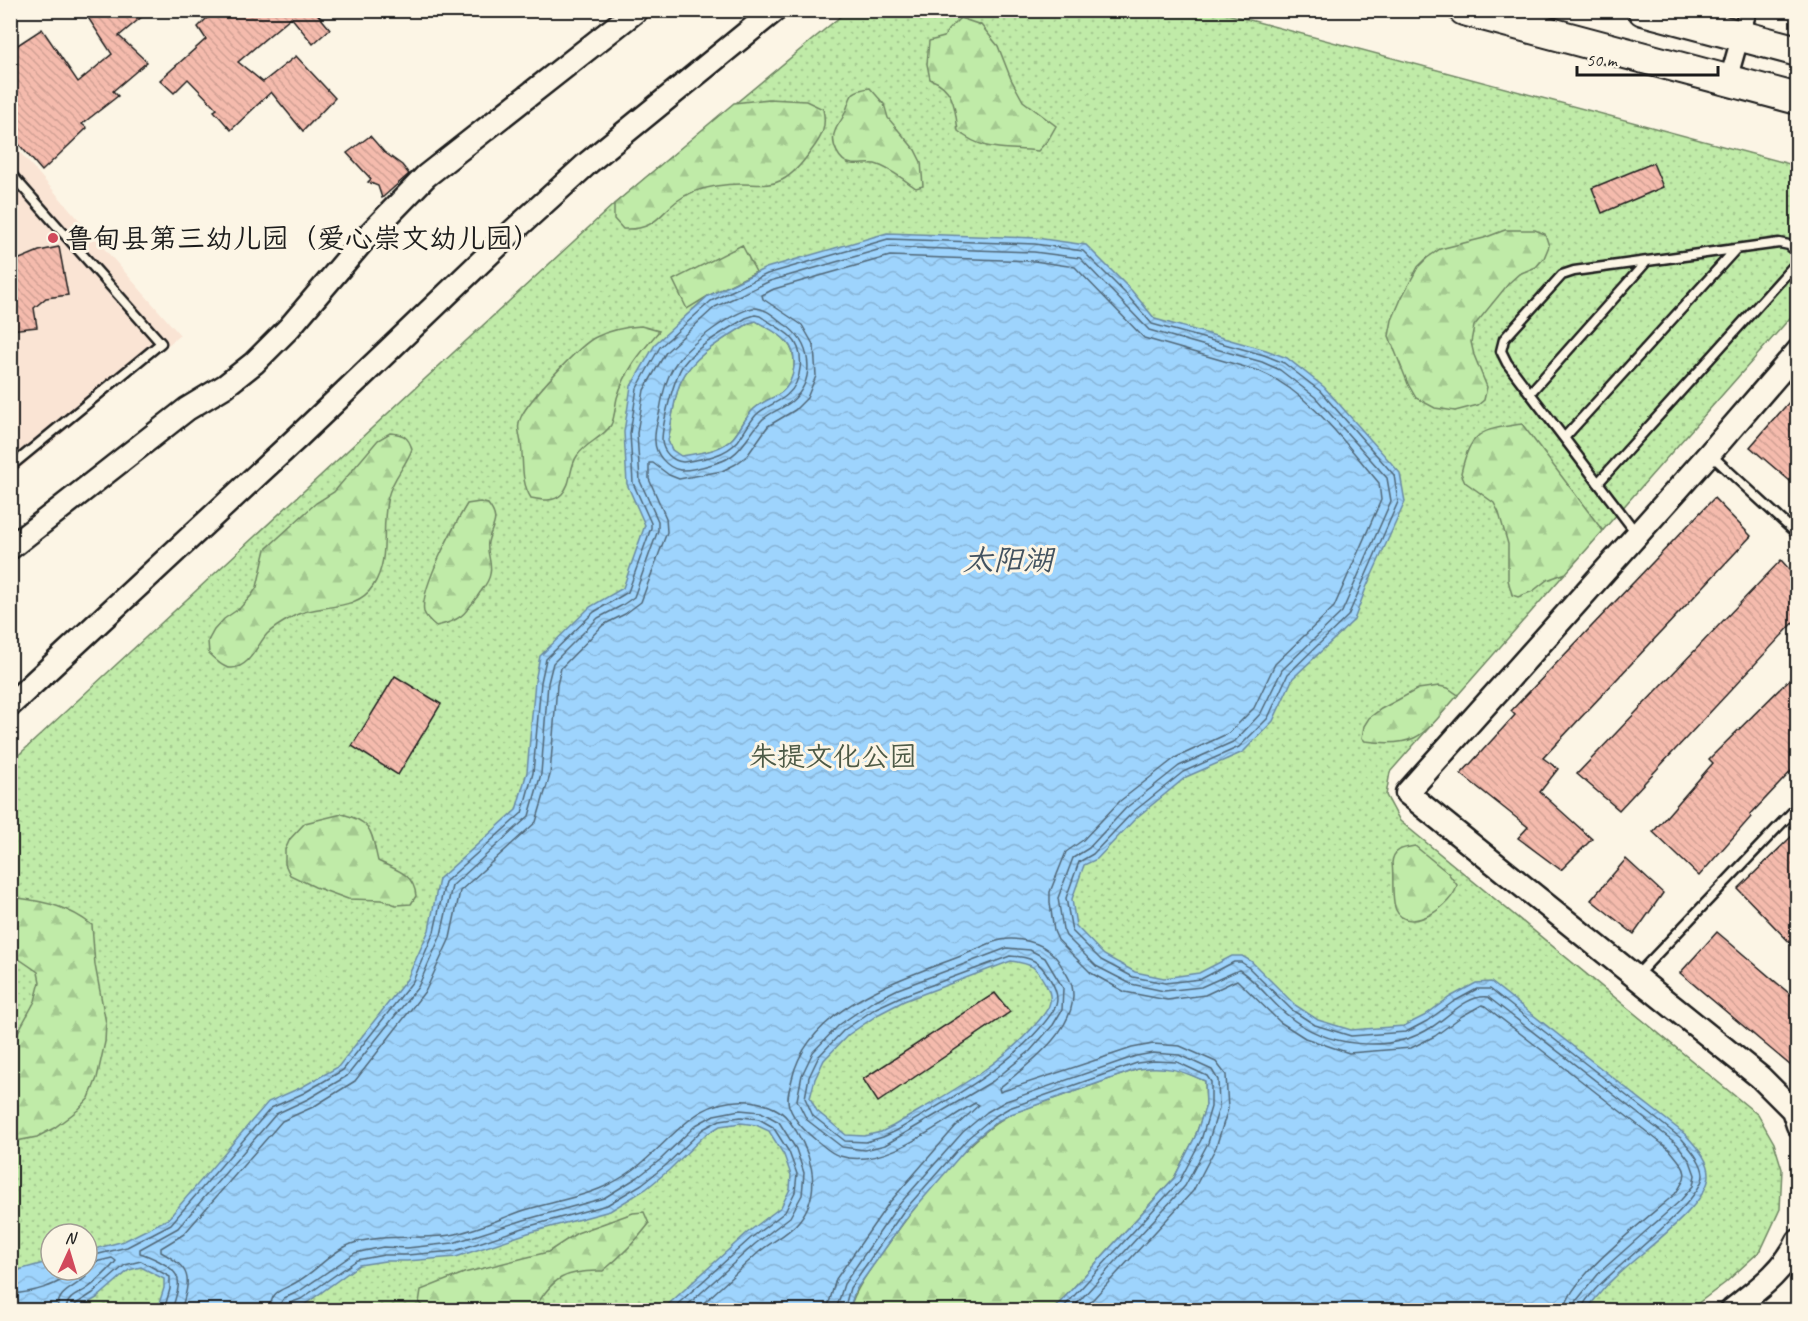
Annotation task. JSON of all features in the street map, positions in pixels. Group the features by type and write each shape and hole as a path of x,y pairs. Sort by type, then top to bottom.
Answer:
{"highway":[{"path":"1464,10 1797,99"},
{"path":"1643,10 1745,23 1797,51"}],"main road":[{"path":"10,548 187,409 225,386 254,363 289,328 362,242 426,176 637,10"},
{"path":"10,705 298,437 512,232 598,154 775,10"},
{"path":"1797,351 1710,453 1407,793 1760,1077 1792,1110 1797,1123"},
{"path":"1732,1311 1765,1284 1790,1257 1797,1241"}],"street":[{"path":"1728,81 1745,23"}],"lane":[{"path":"10,173 160,343 10,467"},
{"path":"1638,534 1507,363 1501,351 1504,339 1562,275 1574,271 1779,243 1789,245 1797,254"},
{"path":"1564,438 1736,249"},
{"path":"1530,393 1647,261"},
{"path":"1598,483 1797,261"},
{"path":"1710,453 1797,535"},
{"path":"1635,976 1797,806"}],"shaded area":[{"name":"鲁甸县第三幼儿园（爱心崇文幼儿园）","path":"10,141 180,335 11,476 10,476"}],"green space":[{"name":"朱提文化公园","path":"847,11 1216,11 1797,166 1797,310 1390,772 1386,795 1400,821 1758,1115 1774,1143 1782,1169 1780,1209 1761,1250 1725,1283 1689,1310 11,1310 11,762 614,204"},
{"path":"960,18 981,25 998,46 1011,79 1023,101 1056,126 1038,151 987,146 977,143 958,131 952,100 945,88 930,79 927,64 929,41 944,37"},
{"path":"870,88 884,104 888,118 915,150 921,162 923,186 916,188 891,171 875,164 847,163 837,152 834,141 835,131 851,96 857,91"},
{"path":"769,99 806,101 823,109 824,127 821,136 791,174 772,184 723,185 693,192 682,197 654,222 636,229 623,229 614,219 614,204 734,103"},
{"path":"1505,230 1535,230 1545,234 1549,246 1544,258 1536,267 1519,274 1509,283 1474,326 1471,342 1487,387 1484,400 1478,405 1455,411 1435,408 1416,398 1408,384 1389,336 1392,320 1418,267 1427,258 1440,249"},
{"path":"742,245 756,272 687,309 673,280"},
{"path":"756,321 773,330 791,347 794,368 787,387 754,409 728,443 708,451 681,457 672,450 668,441 674,403 681,381 702,355 749,323"},
{"path":"641,326 659,331 640,354 624,379 611,425 577,456 562,494 551,500 531,498 524,478 519,427 526,409 555,374 588,342 612,331"},
{"path":"1522,424 1603,531 1566,573 1547,580 1533,591 1518,597 1512,595 1508,580 1508,544 1499,513 1494,503 1465,482 1461,473 1469,448 1480,435 1497,428"},
{"path":"390,433 404,436 412,449 388,497 384,554 373,586 366,595 347,604 304,612 283,622 267,634 244,664 229,668 220,663 209,654 208,641 214,630 224,619 240,608 257,587 266,549 316,503 334,492 378,440"},
{"path":"480,502 488,504 495,519 488,542 491,566 489,577 486,585 462,616 436,626 424,612 424,602 432,573 467,504"},
{"path":"1439,686 1448,688 1458,695 1420,735 1410,740 1383,743 1365,741 1362,738 1364,726 1369,718 1381,709 1418,689"},
{"path":"342,814 366,825 372,836 378,861 403,873 412,882 416,896 411,904 396,905 382,900 348,899 290,875 285,864 285,850 290,839 305,823"},
{"path":"1415,846 1448,873 1457,885 1454,893 1440,909 1420,919 1410,920 1402,917 1394,905 1392,863 1397,852"},
{"path":"18,898 57,906 92,925 95,965 106,1023 105,1042 97,1078 89,1098 78,1110 54,1128 37,1137 11,1142 11,1053 18,1032 35,1001 40,982 38,972 19,959 11,959 11,899"},
{"path":"1176,1068 1205,1081 1206,1105 1195,1137 1174,1178 1053,1310 849,1310 865,1277 912,1211 959,1156 993,1126 1010,1114 1138,1069"},
{"path":"644,1212 649,1224 616,1260 603,1271 579,1272 561,1278 547,1290 534,1310 427,1310 419,1303 421,1290 464,1273 548,1252 577,1233 633,1213"}],"water":[{"name":"太阳湖","path":"887,233 1036,238 1086,245 1132,291 1155,319 1287,358 1324,387 1400,473 1405,502 1354,620 1293,678 1273,721 1243,752 1186,777 1136,818 1097,859 1084,865 1072,899 1076,926 1104,955 1135,972 1164,978 1199,973 1232,956 1242,956 1251,961 1295,1005 1318,1020 1351,1030 1404,1026 1476,983 1491,982 1686,1135 1707,1163 1709,1174 1706,1187 1697,1201 1668,1231 1610,1282 1586,1310 1053,1310 1174,1178 1195,1137 1206,1105 1205,1081 1180,1071 1157,1068 1138,1069 1011,1114 996,1122 972,1142 908,1216 855,1291 849,1310 662,1310 747,1233 781,1207 790,1189 791,1175 784,1155 769,1131 756,1125 741,1123 720,1126 705,1135 646,1189 610,1211 528,1233 456,1257 385,1261 359,1265 304,1305 282,1310 157,1310 164,1288 164,1279 141,1267 129,1270 97,1298 76,1310 11,1310 11,1272 39,1264 39,1282 99,1282 99,1248 124,1241 168,1219 268,1102 338,1067 407,979 429,930 439,879 516,810 527,772 535,681 540,656 590,607 623,588 645,525 627,484 624,432 631,386 656,343 708,296 766,268","holes":["756,321 780,336 791,347 794,361 790,381 782,392 754,409 728,443 708,451 681,456 672,450 668,441 674,403 681,381 694,363 721,341 749,323","1011,961 1024,963 1036,970 1048,989 1050,995 1048,1008 1020,1041 987,1068 881,1132 864,1136 846,1135 817,1111 810,1098 815,1079 824,1060 848,1035 879,1014 904,1001"]}],"building":[{"path":"83,10 150,10 119,36 147,62 113,91 118,96 82,124 87,128 42,171 10,134 10,50 42,29 78,82 112,54"},
{"path":"215,10 314,10 330,29 313,44 291,17 238,62 263,82 296,56 335,98 303,131 271,92 231,130 214,111 217,109 188,79 174,93 160,80 206,39 198,27"},
{"path":"370,136 409,174 382,198 378,186 368,182 371,179 347,153"},
{"path":"1653,163 1663,187 1602,213 1592,188"},
{"path":"59,247 68,295 46,298 34,308 37,327 10,330 10,263 39,251"},
{"path":"1797,393 1797,487 1750,447"},
{"path":"1714,498 1751,536 1543,758 1558,769 1540,792 1592,839 1561,870 1518,838 1528,827 1461,774 1515,715 1511,711"},
{"path":"1781,560 1797,578 1797,619 1619,810 1577,774"},
{"path":"1797,672 1797,765 1750,815 1751,817 1699,876 1653,832 1713,763 1709,759"},
{"path":"395,676 441,704 398,775 352,746"},
{"path":"1797,831 1797,950 1738,889"},
{"path":"1626,859 1663,893 1634,934 1591,900"},
{"path":"1717,932 1797,1000 1797,1071 1680,973"},
{"path":"995,993 1010,1012 878,1102 863,1079"}],"place":[{"name":"鲁甸县第三幼儿园（爱心崇文幼儿园）","path":"53,238"}]}
